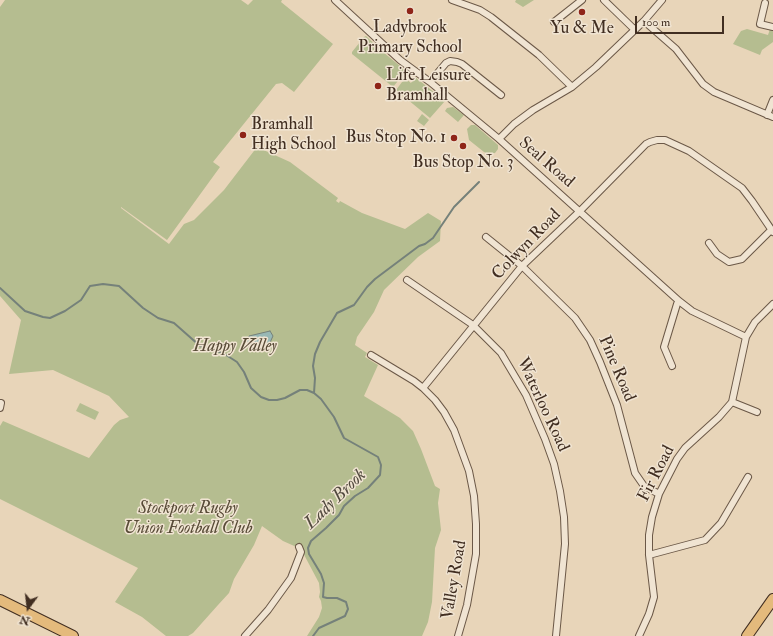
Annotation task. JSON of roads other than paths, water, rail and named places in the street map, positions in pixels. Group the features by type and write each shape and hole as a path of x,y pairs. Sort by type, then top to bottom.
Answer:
{"main road":[{"path":"746,636 773,598"},
{"path":"0,600 73,636"}],"street":[{"name":"Seal Road","path":"335,0 400,60 430,82 499,139 692,311 746,337"},
{"path":"452,0 480,10 491,17 539,55 572,87"},
{"path":"554,22 582,0"},
{"path":"604,0 635,30"},
{"path":"499,139 514,124 533,110 572,87 604,61 644,21 662,0"},
{"path":"765,2 760,24 773,27"},
{"path":"644,21 676,50 703,84 714,92 770,116 773,100"},
{"path":"430,82 446,63 457,62 462,64 501,95"},
{"name":"Colwyn Road","path":"423,388 522,266 580,211 646,144 661,140 689,151 742,188 772,231"},
{"path":"709,243 717,254 729,262 742,259 772,231"},
{"name":"Pine Road","path":"486,237 522,266 575,318 590,340 617,405 635,473 644,486 659,494"},
{"name":"Waterloo Road","path":"407,280 473,325 501,353 526,395 545,439 554,464 564,517 566,544 556,636"},
{"path":"672,366 664,348 677,304 680,301"},
{"name":"Fir Road","path":"639,636 649,614 654,597 649,555 650,526 659,494 677,459 685,448 719,417 732,402 746,337 755,322 773,304"},
{"name":"Valley Road","path":"371,355 423,388 444,412 454,430 469,471 474,496 477,534 476,560 467,606 458,636"},
{"path":"732,402 757,412"},
{"path":"649,555 705,540 721,523 748,477"},
{"path":"245,636 268,610 291,578 301,552 299,547"}],"water":[{"path":"270,331 273,336 267,349 260,351 246,345 249,336"}],"waterway":[{"path":"314,393 315,378 313,366 315,354 320,342 337,313 354,305 375,279 419,246 425,244 433,238 454,207 479,182"},
{"name":"Lady Brook","path":"0,288 25,311 50,318 65,311 81,300 90,286 103,284 119,286 143,308 158,318 174,323 200,346 223,353 237,362 244,372 251,388 261,397 269,400 277,400 285,398 300,390 307,390 314,393 321,399 334,417 344,438 378,457 381,465 380,475 368,488 355,496 344,506 339,515 311,541 308,548 309,554 321,574 324,583 323,597 337,598 346,602 348,609 345,616 319,628 313,636"}],"place":[{"name":"Ladybrook Primary School","path":"410,11"},
{"name":"Yu & Me","path":"582,12"},
{"name":"Life Leisure Bramhall","path":"378,86"},
{"name":"Bramhall High School","path":"243,135"},
{"name":"Bus Stop No. 1","path":"454,138"},
{"name":"Bus Stop No. 3","path":"463,146"}],"park label":[{"name":"Happy Valley","path":"235,347"},
{"name":"Stockport Rugby Union Football Club","path":"188,519"}]}
